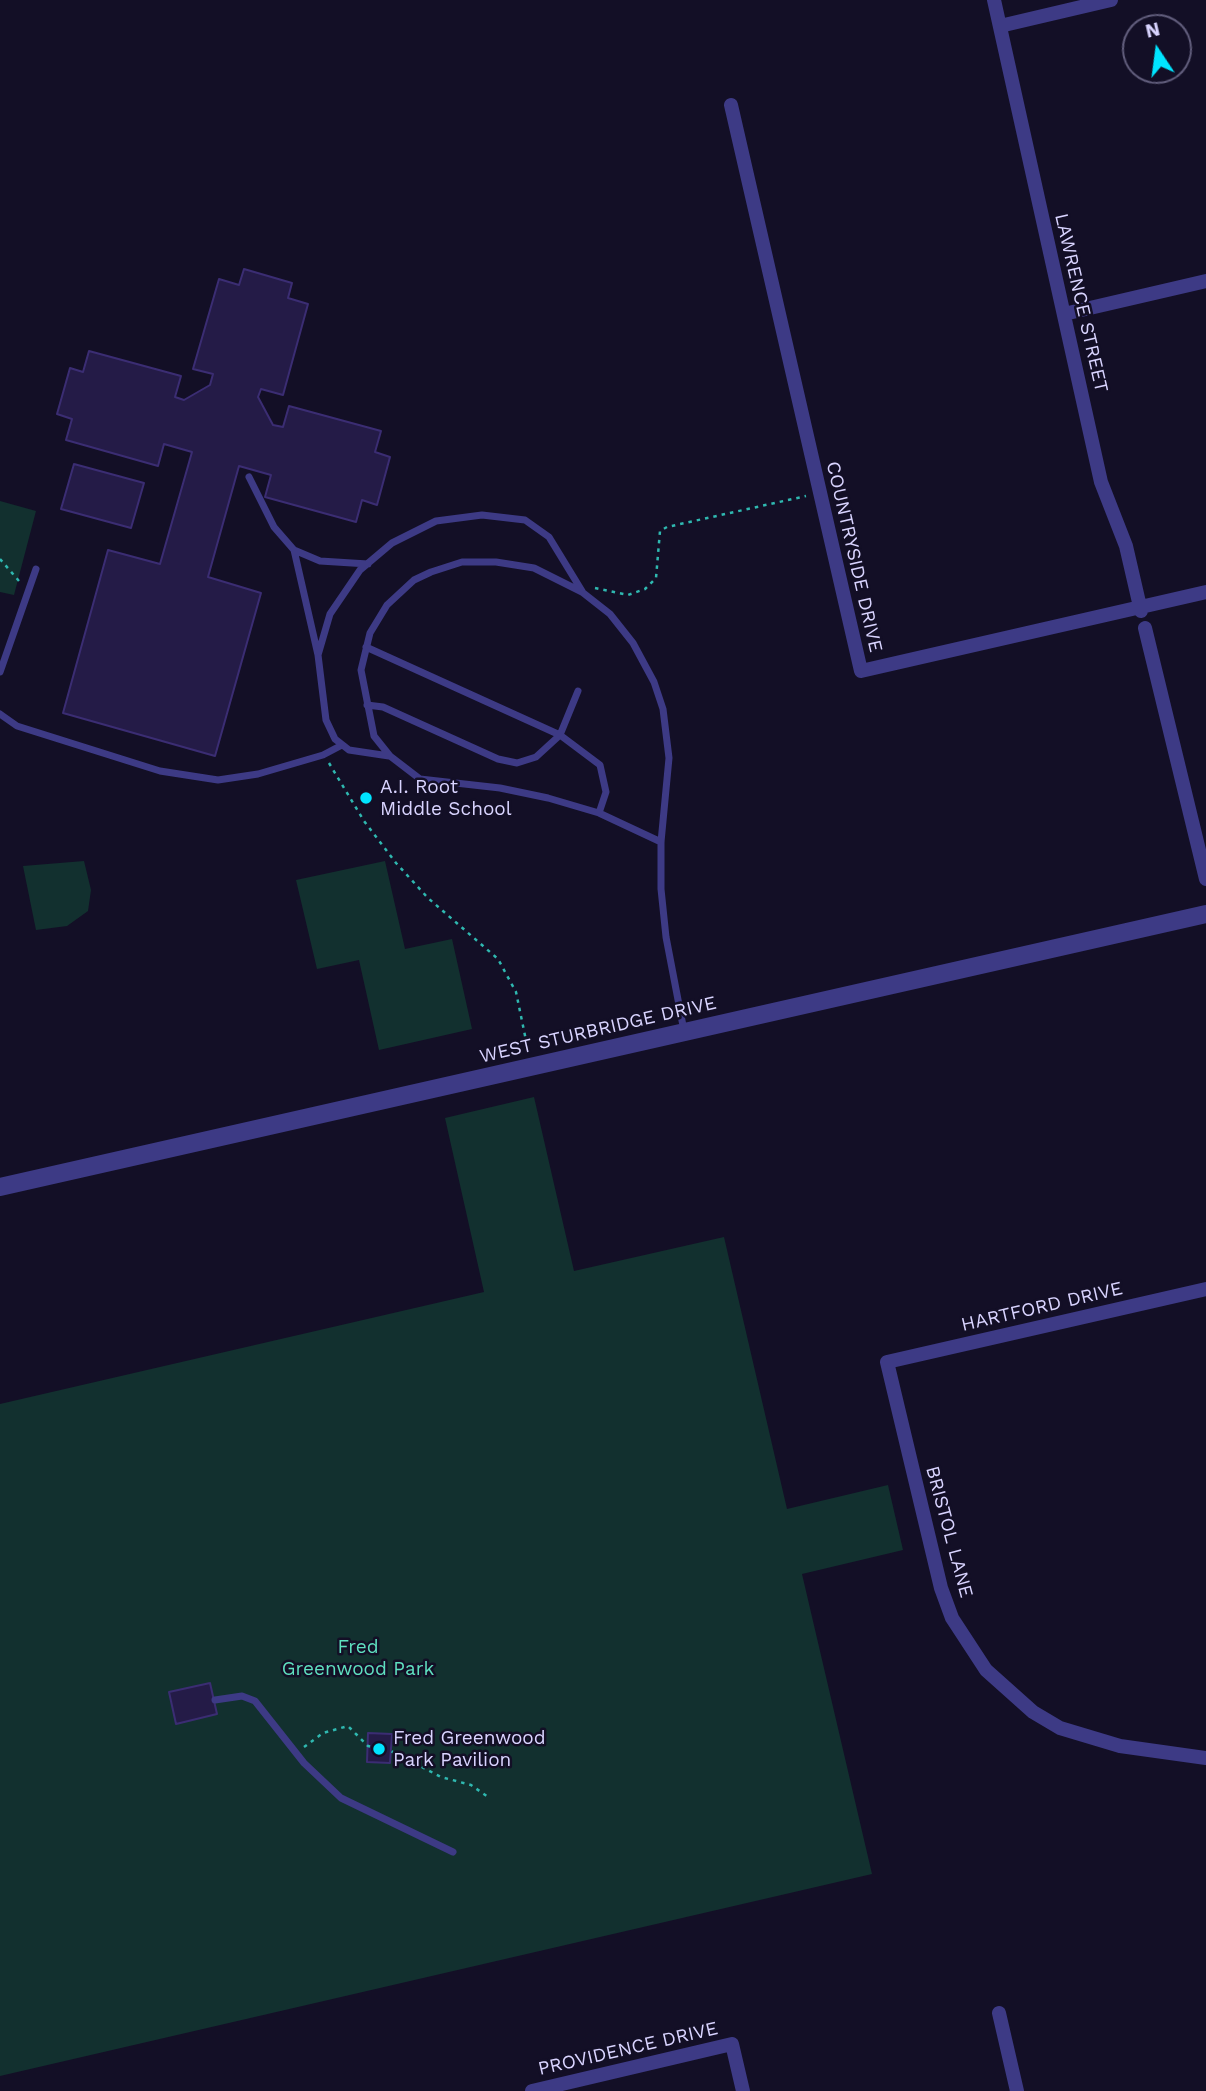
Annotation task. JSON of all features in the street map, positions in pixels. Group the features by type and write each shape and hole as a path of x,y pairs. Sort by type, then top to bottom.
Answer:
{"street":[{"name":"LAWRENCE STREET","path":"994,0 1101,482 1126,546 1140,609"},
{"path":"1000,26 1111,0"},
{"name":"COUNTRYSIDE DRIVE","path":"732,105 861,671 1206,592"},
{"path":"1064,314 1206,281"},
{"path":"1145,628 1206,879"},
{"name":"WEST STURBRIDGE DRIVE","path":"0,1187 1206,914"},
{"name":"HARTFORD DRIVE","path":"887,1362 1206,1289"},
{"name":"BRISTOL LANE","path":"887,1362 941,1588 952,1618 986,1670 1025,1706 1060,1728 1120,1746 1206,1758"},
{"path":"999,2012 1017,2091"},
{"name":"PROVIDENCE DRIVE","path":"532,2091 732,2043 743,2091"}],"lane":[{"path":"249,477 274,527 294,550 320,561 368,564"},
{"path":"318,655 330,614 368,564 392,543 436,521 482,515 525,520 549,537 581,589"},
{"path":"294,550 318,655 327,720 335,739 349,750 390,756"},
{"path":"661,842 600,813 500,788 420,779 390,756 374,736 361,670 370,632 387,605 414,580 462,562 496,562 534,568 581,589 611,614 633,643 654,682 663,709 669,758 661,842 666,937 684,1032"},
{"path":"0,672 36,569"},
{"path":"366,647 560,735 600,765 606,792 600,813"},
{"path":"366,705 383,707 498,759 517,763 536,757 560,735 578,691"},
{"path":"0,714 17,726 160,771 218,780 258,774 323,755 342,745"},
{"path":"215,1700 242,1696 255,1701 296,1753 322,1782 341,1798 453,1853"}],"path":[{"path":"581,589 628,595 645,589 656,578 660,531 820,493"},
{"path":"0,559 28,591"},
{"path":"323,755 338,774 364,821 396,863 428,898 498,959 516,992 531,1067"},
{"path":"296,1753 323,1733 348,1726 368,1746 391,1751 441,1777 471,1785 488,1797"}],"green space":[{"path":"0,501 36,511 14,595 0,592"},
{"path":"84,861 91,890 88,911 67,926 36,930 23,866"},
{"path":"385,861 405,949 452,939 472,1029 379,1050 359,960 317,969 296,880"},
{"name":"Fred Greenwood Park","path":"534,1097 574,1271 724,1237 787,1509 888,1485 903,1550 802,1574 872,1874 0,2076 0,1404 484,1292 445,1118"}],"building":[{"path":"244,269 292,283 288,298 308,304 283,395 261,389 258,397 273,425 283,427 289,406 381,431 375,452 390,457 377,505 362,500 356,522 265,497 271,475 239,466 208,577 261,593 215,756 63,713 108,550 160,564 192,452 164,444 158,466 66,440 72,419 57,414 70,368 83,372 89,351 181,376 175,397 184,400 210,385 213,374 193,369 219,279 239,285"},
{"path":"74,464 144,483 131,528 61,509"},
{"path":"210,1683 217,1714 176,1724 169,1692"},
{"name":"Fred Greenwood Park Pavilion","path":"368,1733 392,1734 390,1763 367,1762"}],"place":[{"name":"A.I. Root Middle School","path":"366,798"},
{"name":"Fred Greenwood Park Pavilion","path":"379,1749"}]}
